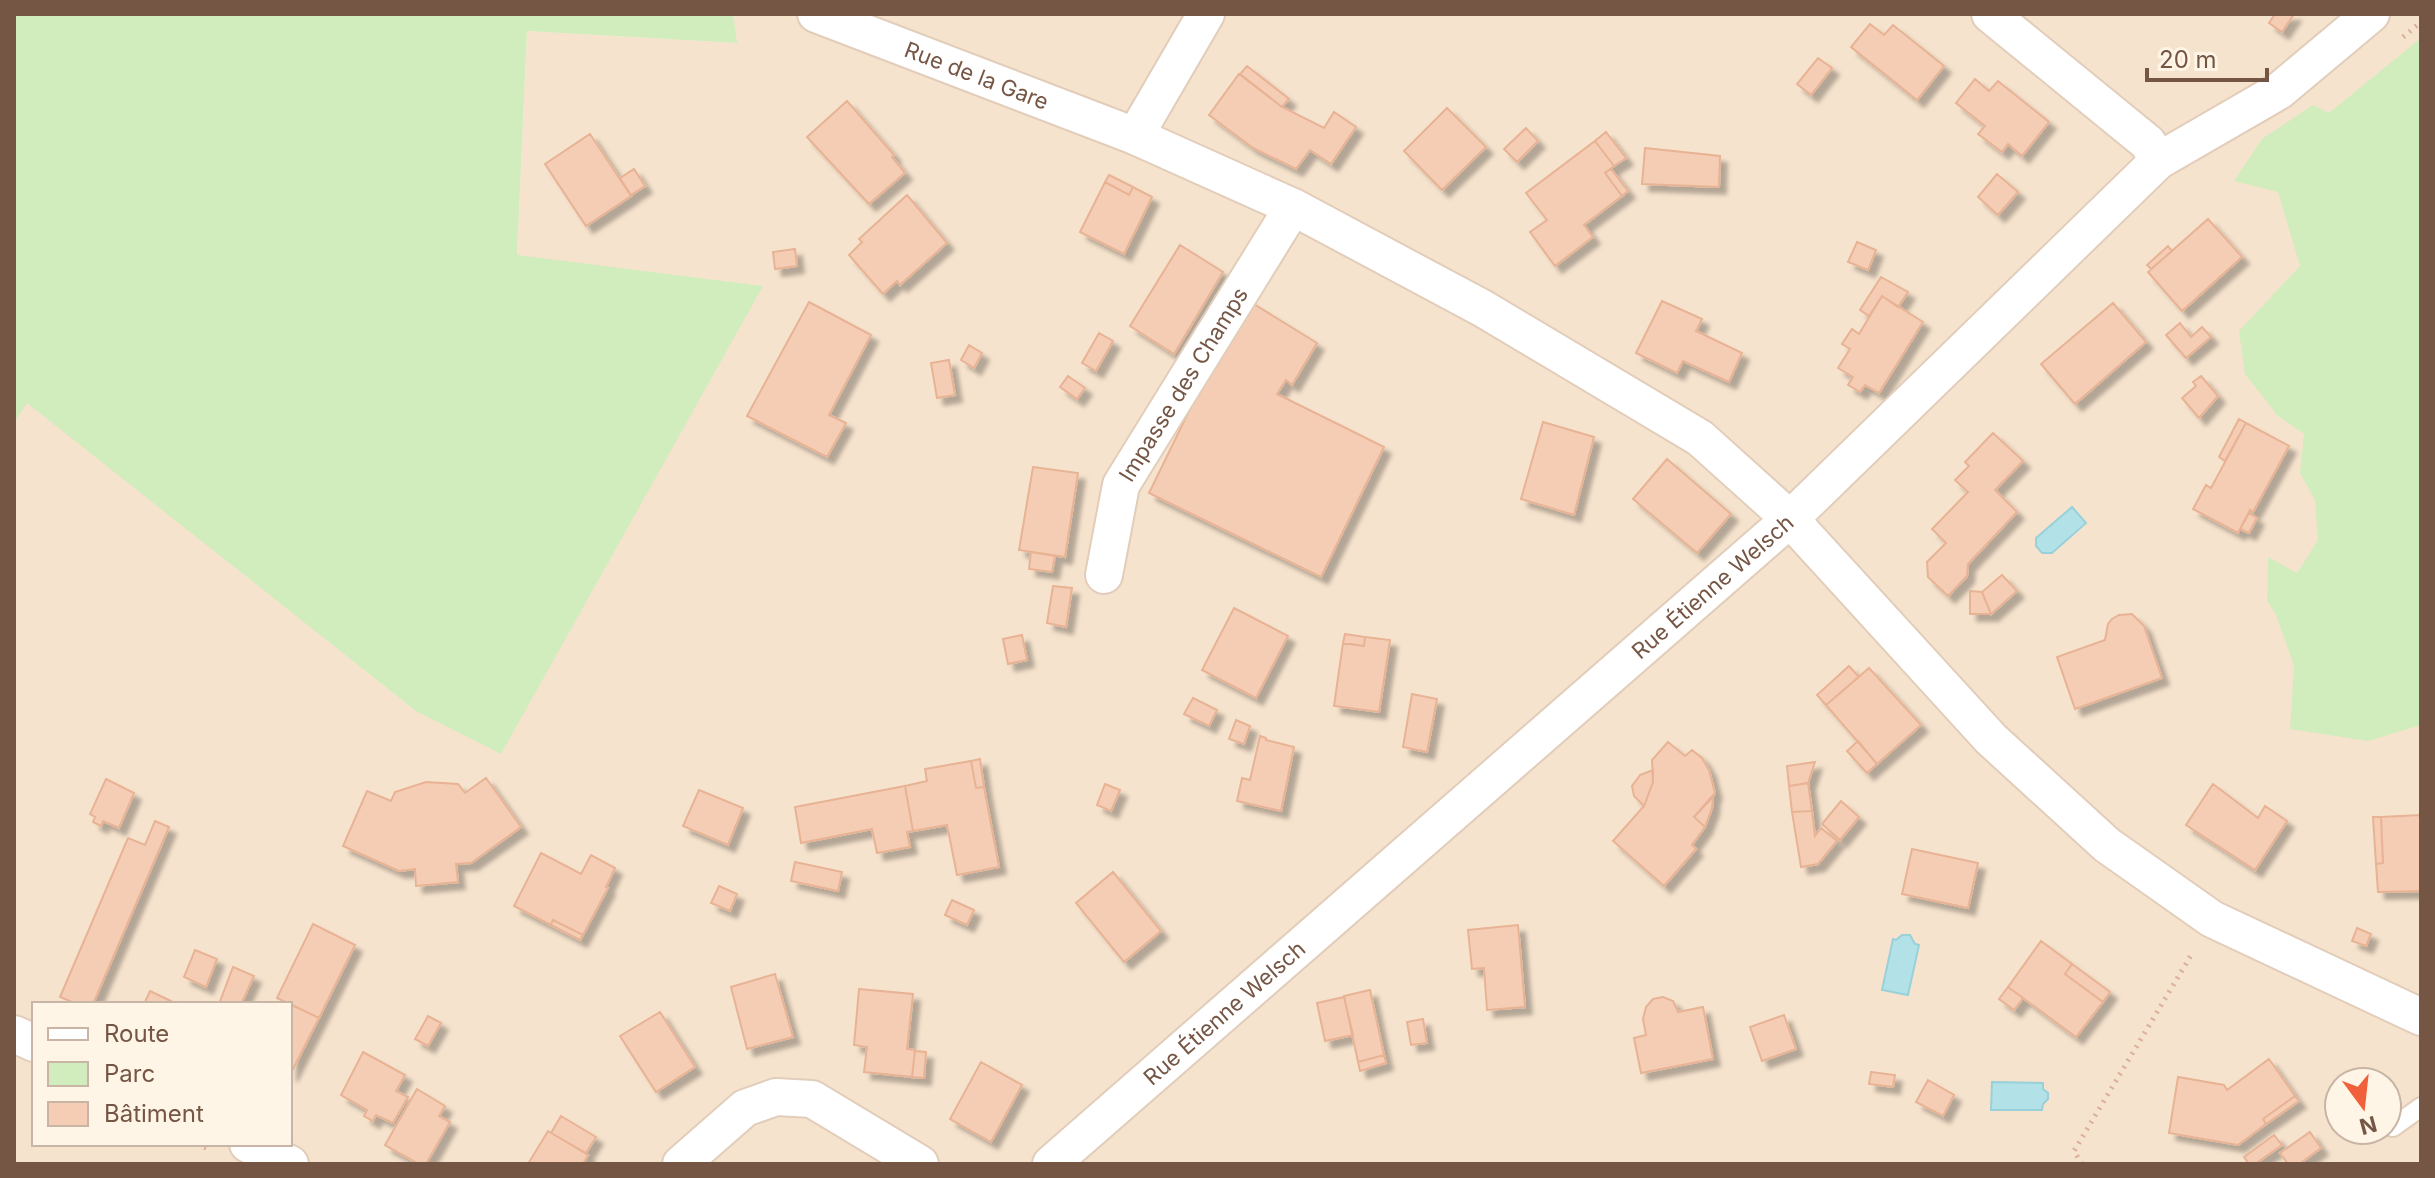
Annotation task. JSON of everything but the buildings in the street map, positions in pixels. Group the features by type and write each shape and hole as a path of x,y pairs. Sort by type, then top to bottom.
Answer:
{"street":[{"name":"Rue de la Gare","path":"816,14 1135,136 1293,207 1482,308 1700,438 1790,519 1991,739 2107,845 2212,919 2421,1017"},
{"path":"1135,136 1206,14"},
{"path":"1990,14 2148,143 2158,161"},
{"name":"Rue Étienne Welsch","path":"1051,1164 1790,519 2158,161 2279,91 2371,14"},
{"name":"Impasse des Champs","path":"1104,575 1121,485 1293,207"},
{"path":"681,1164 745,1108 776,1097 812,1099 920,1164"},
{"path":"252,1146 290,1164"}],"lane":[{"path":"2403,1120 2421,1107"}],"path":[{"path":"2082,1164 2074,1151 2212,919"}],"shaded area":[{"path":"733,14 2421,14 2421,1164 14,1164 14,423 27,402 416,711 762,286 517,256 527,31 736,43"}],"green space":[{"path":"14,14 733,14 737,43 527,31 517,255 763,286 501,754 416,711 27,403 14,423"},
{"path":"2421,38 2421,725 2368,741 2290,729 2294,666 2276,615 2267,600 2268,557 2297,573 2318,540 2315,500 2300,473 2304,434 2278,416 2245,374 2239,331 2300,266 2278,192 2234,181 2262,139 2313,105 2329,113"}],"water":[{"path":"2072,507 2086,523 2052,553 2042,553 2036,546 2036,538"},
{"path":"1910,935 1919,945 1908,995 1882,990 1893,939"},
{"path":"1992,1082 2043,1083 2048,1099 2042,1110 1991,1110"}]}
